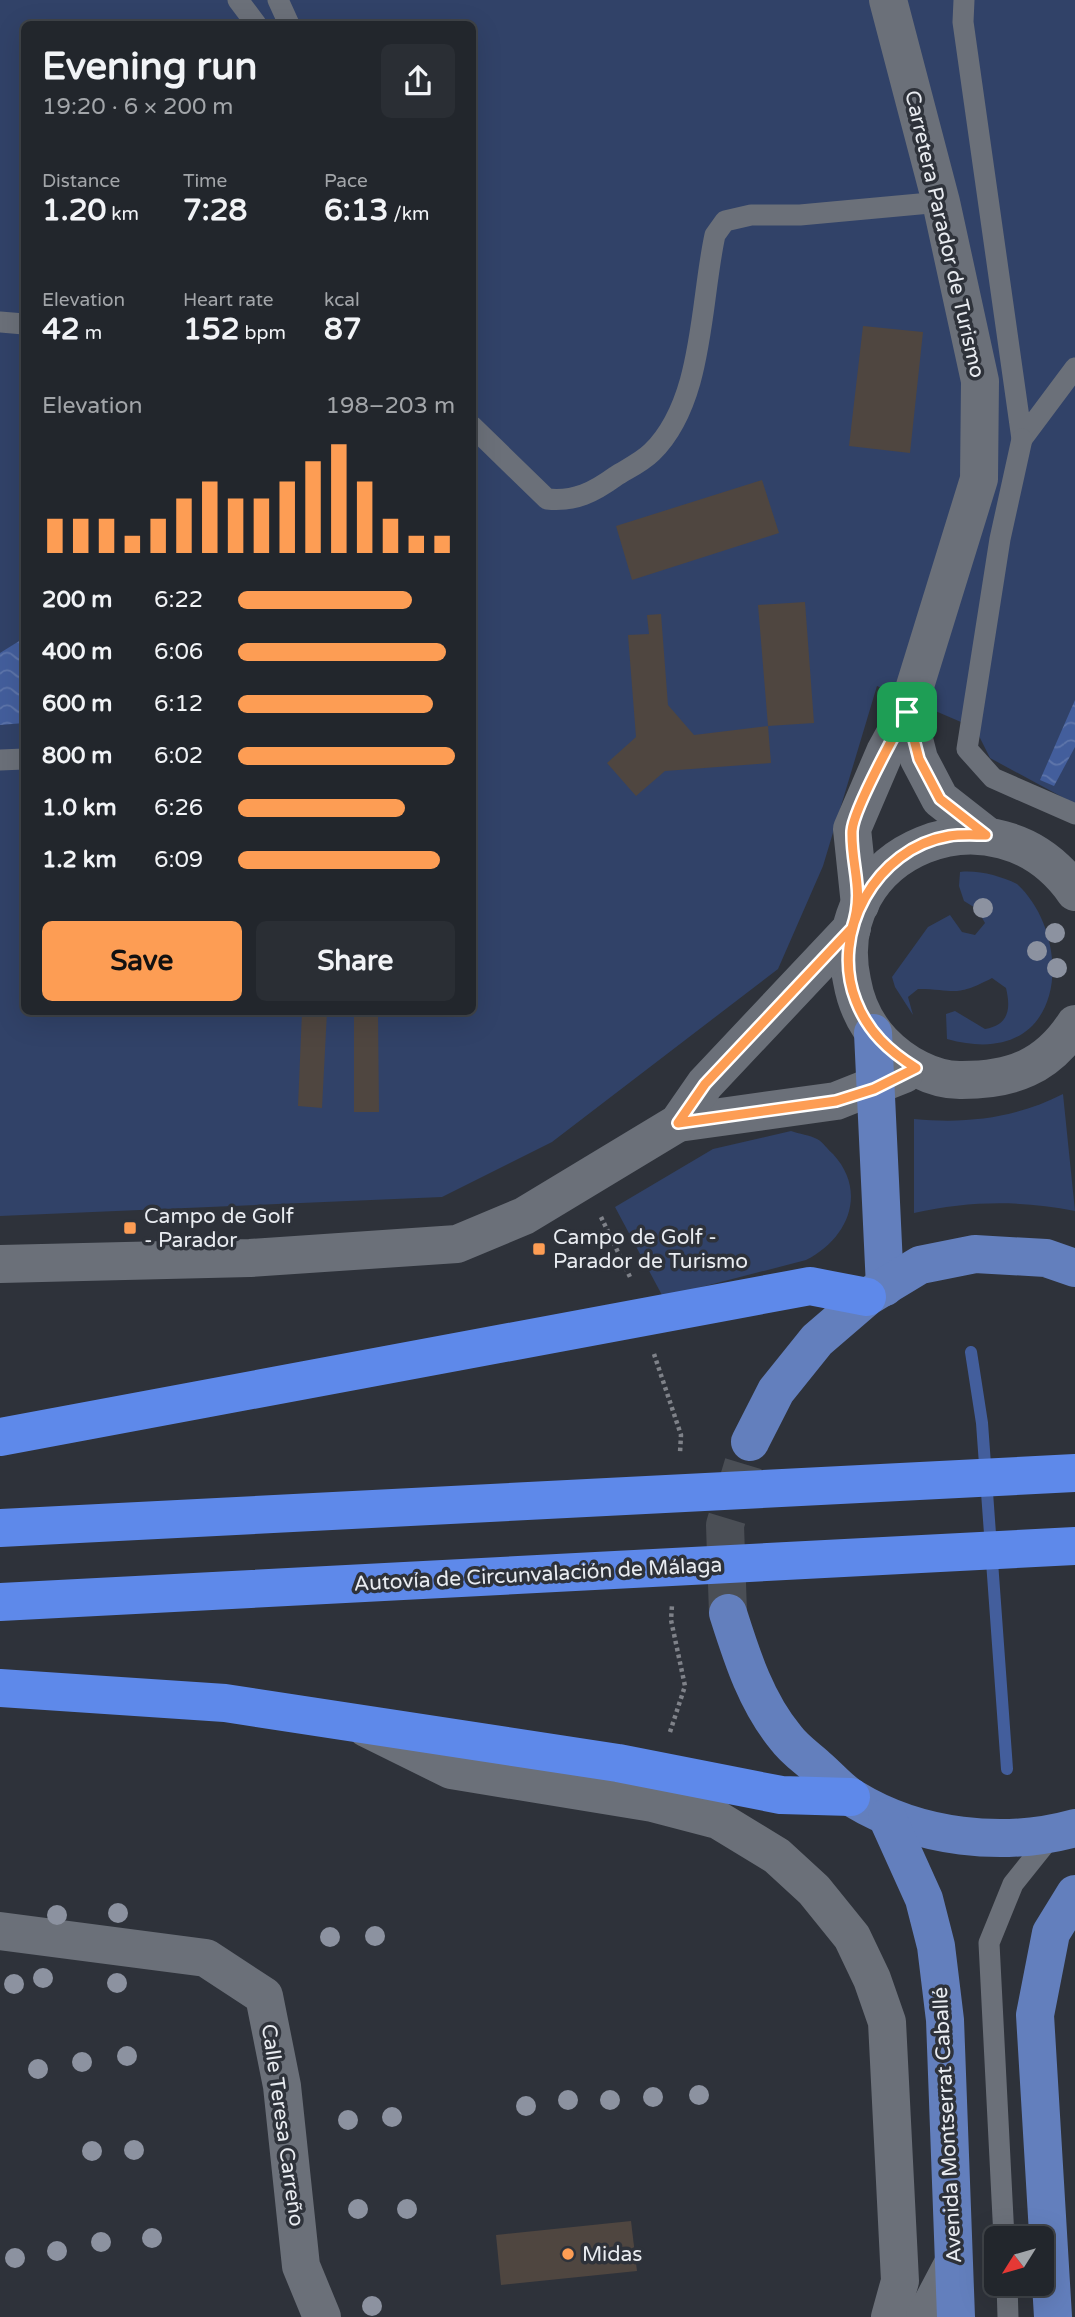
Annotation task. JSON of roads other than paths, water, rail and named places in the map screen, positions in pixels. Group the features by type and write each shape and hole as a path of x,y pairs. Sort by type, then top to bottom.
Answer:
{"highway":[{"path":"0,1437 810,1286 876,1292"},
{"path":"0,1528 1075,1473"},
{"name":"Autovía de Circunvalación de Málaga","path":"0,1602 1075,1546"},
{"path":"0,1688 225,1703 618,1763 781,1795 851,1797"}],"main road":[{"path":"873,1033 876,1292"},
{"path":"750,1442 776,1391 809,1350 876,1292 920,1265 975,1254 1046,1258 1075,1268"},
{"path":"728,1613 748,1676 786,1739 851,1797 887,1817 928,1829 985,1839 1064,1831"},
{"name":"Avenida Montserrat Caballé","path":"887,1817 924,1899 936,1946 945,2020 956,2317"},
{"path":"1054,2317 1035,2015 1051,1933 1075,1894"}],"street":[{"name":"Carretera Parador de Turismo","path":"856,917 852,829 885,752 907,712 979,479 980,382 941,202 888,0"},
{"path":"907,712 919,759 940,799 986,835"},
{"path":"678,1123 705,1084 856,917 881,873 912,850 948,836 986,835 1028,848 1075,849"},
{"path":"1028,848 1060,871 1075,892"},
{"path":"856,917 848,965 856,1000 873,1033 893,1053 916,1068 954,1080 994,1080 1032,1067 1063,1042 1075,1024"},
{"path":"0,1264 250,1258 457,1244 524,1216 678,1123 836,1101 874,1089 916,1068"},
{"path":"354,1723 451,1770 653,1803 718,1820 777,1856 814,1890 852,1937 887,2022 900,2281 890,2317"},
{"name":"Calle Teresa Carreño","path":"0,1931 206,1958 264,1996 282,2086 301,2266 322,2317"},
{"path":"925,2317 953,2264"}],"lane":[{"path":"238,0 254,21"},
{"path":"278,0 288,21"},
{"path":"964,0 963,22 1022,439 998,552 967,749 992,778 1075,814"},
{"path":"476,430 547,499 563,500 592,493 652,452 683,407 692,377 715,235 725,221 751,215 800,215 941,202"},
{"path":"0,322 21,324"},
{"path":"1022,439 1075,369"},
{"path":"0,760 21,759"},
{"path":"1003,2226 989,1943 1013,1884 1064,1831"},
{"path":"1007,2296 1008,2317"}],"water":[{"path":"21,640 21,723 0,725 0,653"},
{"path":"1075,700 1075,747 1054,786 1040,780"}],"waterway":[{"path":"971,1352 982,1423 1007,1769"}],"tunnel":[{"path":"728,1613 725,1525 750,1442"}],"place":[{"name":"Campo de Golf - Parador","path":"130,1228"},
{"name":"Campo de Golf - Parador de Turismo","path":"539,1249"},
{"name":"Midas","path":"568,2254"}]}
